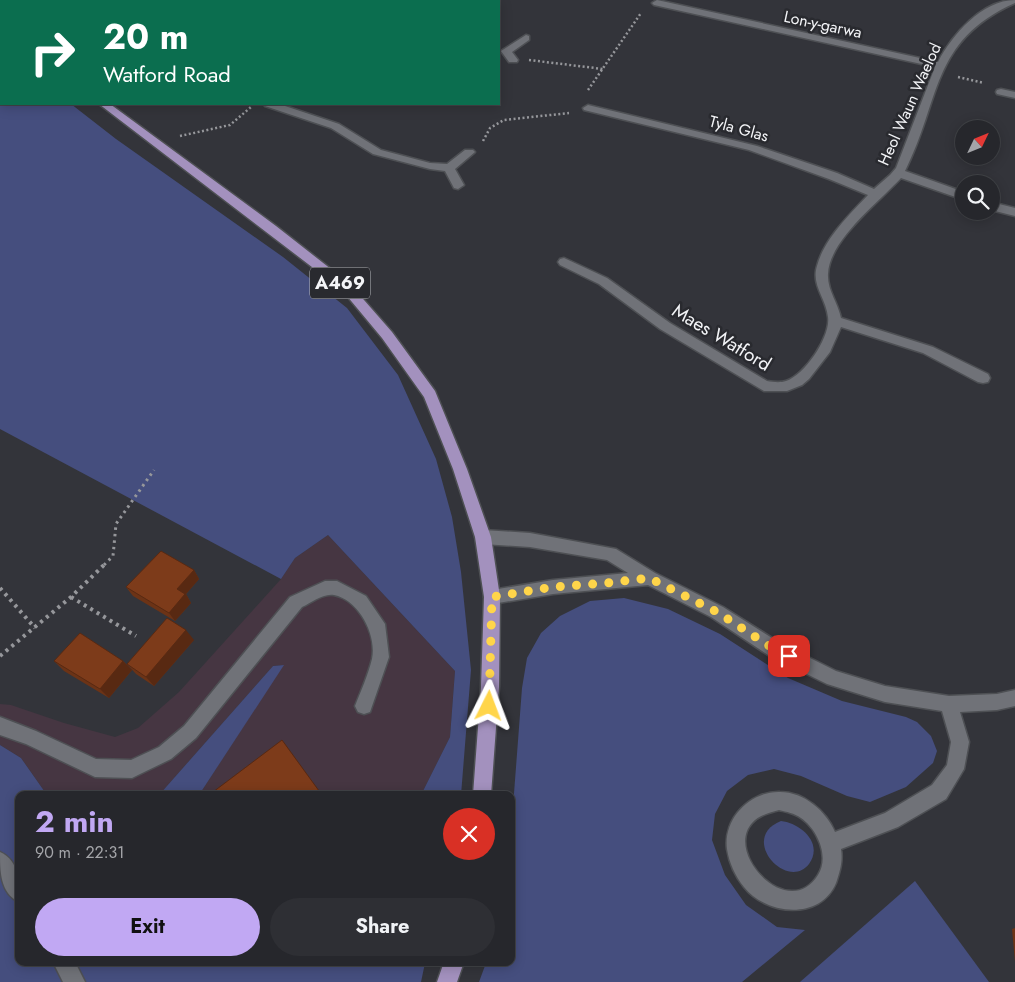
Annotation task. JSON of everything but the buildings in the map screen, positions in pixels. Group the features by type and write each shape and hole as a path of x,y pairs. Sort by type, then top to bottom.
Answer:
{"main road":[{"name":"A469","path":"105,105 264,223 346,288 387,335 430,395 460,469 483,537 492,597 490,687 482,791"},
{"path":"447,982 453,966"}],"street":[{"name":"Heol Waun Waelod","path":"836,321 821,284 823,265 841,234 876,194 899,173 939,68 952,46 975,19 999,5 1014,0"},
{"name":"Lon-y-garwa","path":"657,3 939,68"},
{"path":"692,23 698,12"},
{"path":"513,60 502,50 526,38"},
{"path":"1001,92 1015,95"},
{"path":"272,105 335,126 377,152 430,166 449,168 469,152"},
{"name":"Tyla Glas","path":"588,108 753,148 833,176 876,194"},
{"path":"449,168 458,184"},
{"path":"899,173 955,193"},
{"path":"1000,208 1015,212"},
{"name":"Maes Watford","path":"564,262 603,281 665,326 764,386 778,387 791,385 805,376 833,333 836,321"},
{"path":"836,321 928,350 983,378"},
{"path":"483,537 530,540 610,554 649,578 717,612 774,649 833,678 884,694 949,704 997,702 1015,698"},
{"path":"492,597 553,587 649,578"},
{"path":"0,726 30,737 96,768 132,769 165,753 190,732 296,602 325,588 337,588 360,601 378,624 381,657 364,706"},
{"path":"830,844 891,820 939,792 955,769 960,742 949,704"},
{"path":"779,801 795,804 810,813 822,827 830,844 832,861 829,877 820,891 806,899 791,901 776,898 761,890 748,878 740,863 736,847 737,831 742,818 752,808 764,802 779,801"},
{"path":"0,862 15,886"},
{"path":"65,966 75,982"}],"path":[{"path":"469,152 480,146 490,128 504,120 569,113 588,108 582,99 644,9"},
{"path":"513,60 602,69"},
{"path":"939,68 993,86 1001,92"},
{"path":"158,144 182,135 230,125 248,110"},
{"path":"0,656 71,597 113,556 116,524 154,470"},
{"path":"0,588 35,628"},
{"path":"71,597 136,636"}],"shaded area":[{"path":"0,105 72,105 116,139 283,257 347,308 398,375 436,459 452,517 461,572 471,670 461,791 423,791 450,737 455,671 328,535 295,558 281,579 0,429"},
{"path":"328,535 455,671 450,737 423,791 202,791 283,665 273,666 163,791 44,791 21,758 0,745 0,704 11,705 64,723 115,737 138,728 179,692 281,579 295,558"},
{"path":"624,598 668,609 720,634 788,678 842,701 906,717 917,722 931,736 937,751 933,763 906,787 870,802 847,796 801,776 774,769 748,775 727,791 715,814 712,840 725,875 746,905 777,927 805,930 742,982 479,982 485,966 515,966 514,791 522,688 527,658 541,633 560,616 590,601"},
{"path":"284,665 202,791 163,791 273,666"},
{"path":"0,745 21,758 44,791 15,791 15,966 424,966 421,982 0,982"},
{"path":"781,821 802,830 812,842 813,856 809,864 800,871 789,871 779,867 765,849 764,839 769,829"},
{"path":"915,881 989,982 800,982"}],"route":[{"path":"489,706 492,597 553,587 649,578 717,612 774,649 789,656"}]}
